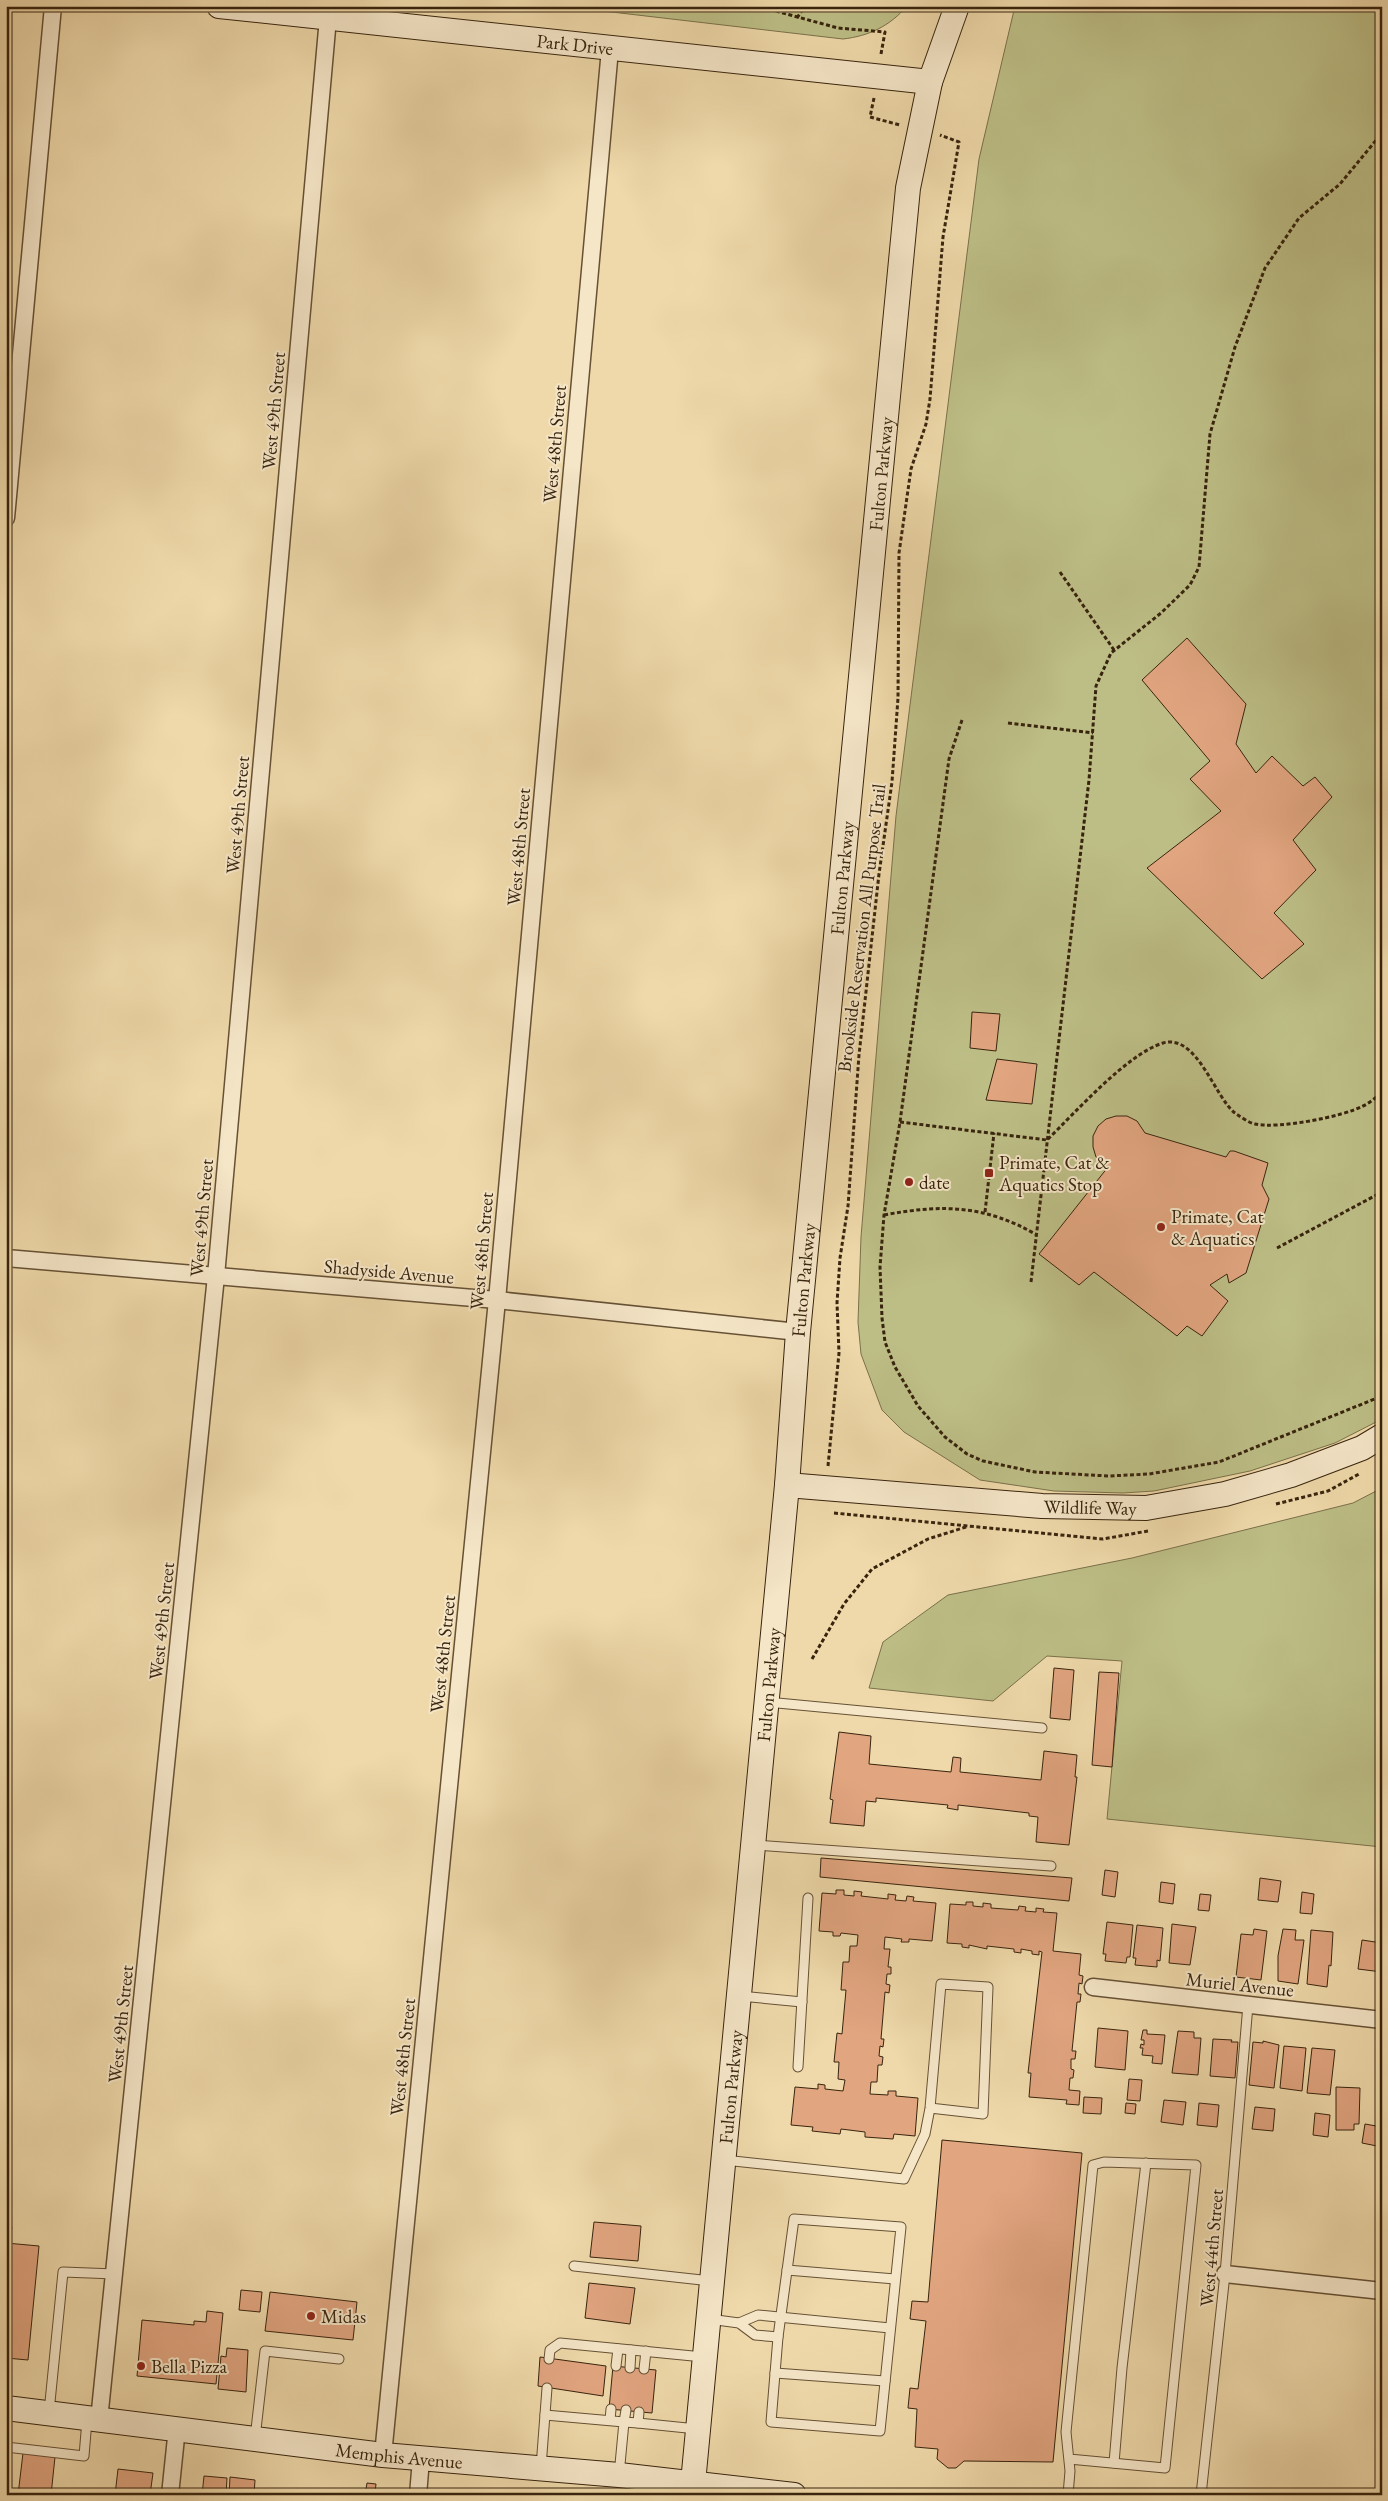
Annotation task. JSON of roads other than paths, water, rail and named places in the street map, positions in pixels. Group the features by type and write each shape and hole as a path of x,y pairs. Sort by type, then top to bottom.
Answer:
{"street":[{"path":"6,518 53,6"},
{"name":"Park Drive","path":"219,6 930,82"},
{"name":"Fulton Parkway","path":"693,2483 787,1485 798,1332 908,188 930,82 957,6"},
{"name":"West 49th Street","path":"93,2419 114,2274 216,1276 328,18"},
{"name":"West 48th Street","path":"383,2455 497,1300 610,49"},
{"name":"Shadyside Avenue","path":"6,1258 497,1300 798,1332"},
{"name":"Wildlife Way","path":"787,1485 1042,1506 1146,1508 1225,1494 1291,1475 1362,1448 1382,1436"},
{"name":"Muriel Avenue","path":"1093,1987 1382,2020"},
{"path":"1225,2274 1382,2291"},
{"name":"Memphis Avenue","path":"6,2408 383,2455 619,2475 662,2487 693,2483 794,2495"},
{"path":"170,2495 177,2428"},
{"path":"418,2495 421,2459"}],"lane":[{"path":"767,1702 1042,1728"},
{"path":"754,1845 1051,1866"},
{"path":"798,2067 808,1898"},
{"path":"724,2160 904,2179 925,2134 930,2108 941,1984 988,1987 983,2114 930,2108"},
{"path":"740,1996 802,2002"},
{"name":"West 44th Street","path":"1201,2495 1225,2274 1248,2005"},
{"path":"1068,2459 1165,2468 1196,2165 1104,2162 1093,2165 1068,2404 1066,2432 1068,2495"},
{"path":"1114,2463 1122,2368 1146,2164"},
{"path":"794,2219 901,2227 880,2431 771,2422 778,2337 787,2270 794,2219"},
{"path":"574,2266 712,2282"},
{"path":"787,2270 895,2279"},
{"path":"49,2412 64,2272 114,2274"},
{"path":"739,2323 758,2314 890,2328"},
{"path":"709,2318 739,2323 755,2335 778,2337"},
{"path":"549,2359 550,2350 560,2343 706,2357"},
{"path":"616,2366 618,2349"},
{"path":"630,2368 631,2350"},
{"path":"255,2439 265,2351 338,2359"},
{"path":"644,2369 646,2351"},
{"path":"775,2373 885,2381"},
{"path":"540,2469 547,2388"},
{"path":"610,2420 611,2409"},
{"path":"619,2475 626,2410"},
{"path":"638,2423 639,2412"},
{"path":"545,2414 698,2430"},
{"path":"6,2448 84,2456 93,2419"}],"place":[{"name":"Primate, Cat & Aquatics Stop","path":"989,1173"},
{"name":"date","path":"909,1182"},
{"name":"Primate, Cat & Aquatics","path":"1161,1227"},
{"name":"Midas","path":"311,2316"},
{"name":"Bella Pizza","path":"141,2366"}]}
